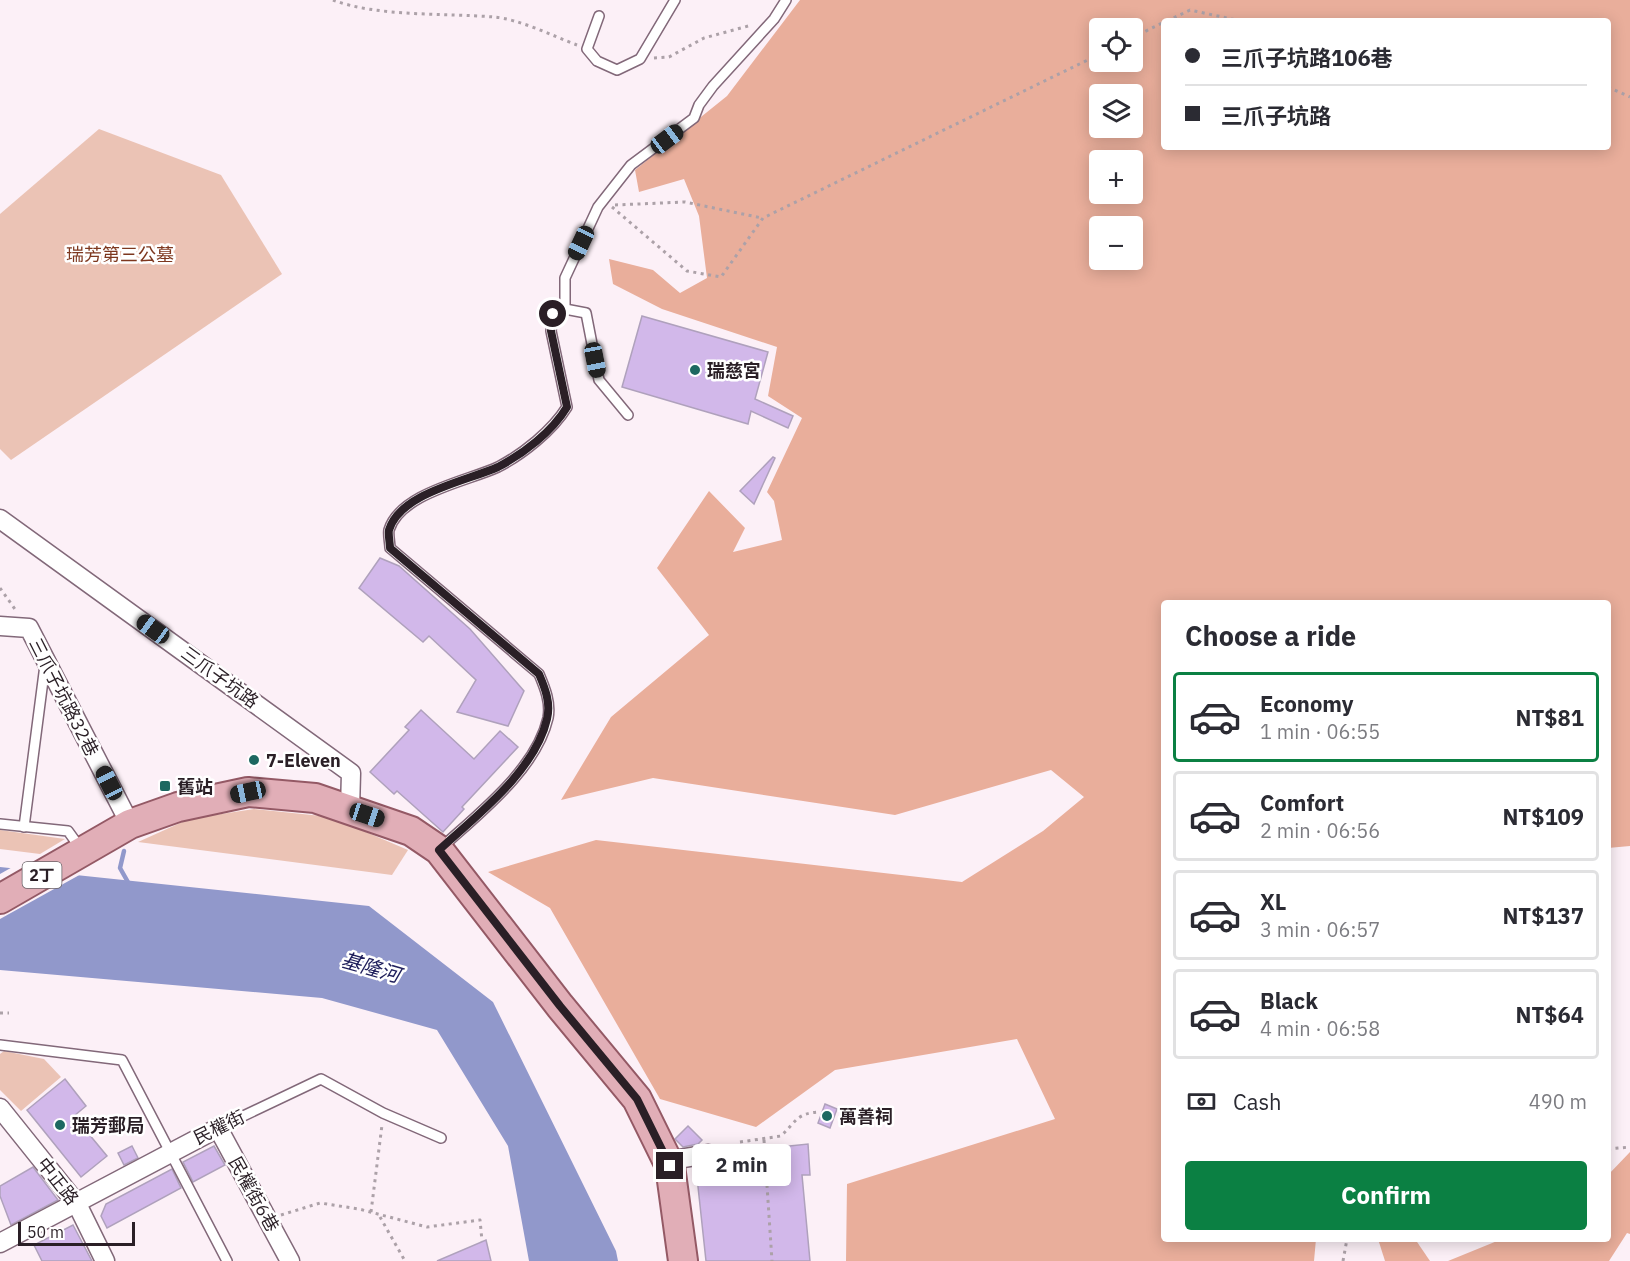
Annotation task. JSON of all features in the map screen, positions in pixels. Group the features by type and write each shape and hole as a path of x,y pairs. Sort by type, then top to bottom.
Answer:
{"main road":[{"name":"2丁","path":"0,899 130,824 177,807 248,792 315,798 411,831 439,850 560,1006 637,1099 668,1161 683,1261"}],"street":[{"name":"三爪子坑路","path":"0,519 351,773 350,809"},
{"name":"三爪子坑路32巷","path":"0,626 28,628 130,824"},
{"name":"中正路","path":"0,1108 77,1204 105,1261"},
{"name":"民權街","path":"0,1243 218,1128"},
{"name":"民權街6巷","path":"218,1128 290,1261"},
{"path":"668,1161 708,1154"}],"lane":[{"path":"599,16 587,49 597,61 617,70 640,59 675,0"},
{"path":"565,309 564,278 598,207 631,165 694,118 699,105 713,86 774,19 785,1"},
{"path":"439,850 502,793 536,747 548,717 547,693 539,674 390,548 389,531 399,513 437,489 499,466 558,421 567,407 551,331 553,314 565,309 586,313 599,380 628,415"},
{"path":"24,826 45,661"},
{"path":"0,824 68,831 83,852"},
{"path":"0,1045 122,1060 227,1261"},
{"name":"民權街","path":"218,1128 321,1079 383,1113 441,1138"}],"path":[{"path":"333,0 346,5 497,17 587,49"},
{"path":"1174,18 1190,10 1227,18"},
{"path":"640,59 669,57 704,38 774,19"},
{"path":"1143,33 1161,24"},
{"path":"763,218 685,202 610,205 687,271 721,277 763,218 1089,59"},
{"path":"1611,88 1630,97"},
{"path":"0,588 28,628"},
{"path":"0,1013 9,1013"},
{"path":"740,1142 781,1136 792,1121 801,1116 820,1112"},
{"path":"371,1212 383,1113"},
{"path":"764,1140 772,1261"},
{"path":"1611,1149 1630,1147"},
{"path":"268,1218 320,1203 371,1212 427,1227 480,1220 482,1242"},
{"path":"380,1216 405,1261"},
{"path":"1343,1261 1346,1242"}],"green space":[{"name":"瑞芳第三公墓","path":"99,129 221,175 282,274 11,460 0,449 0,214"},
{"path":"254,809 331,817 408,850 392,875 138,842 189,819"},
{"path":"0,830 65,839 40,854 0,849"},
{"path":"4,1051 44,1059 61,1077 21,1111 0,1090 0,1054"}],"shaded area":[{"path":"800,0 1630,0 1630,846 1611,848 1611,600 1161,600 1161,1242 1316,1242 1314,1261 846,1261 847,1184 1055,1119 1017,1039 835,1070 756,1127 660,1099 550,908 488,872 596,840 962,882 1043,831 1084,797 1051,770 895,815 653,778 561,800 611,717 709,635 657,568 709,491 745,528 733,552 782,540 774,501 767,492 802,418 768,396 777,347 662,309 613,284 609,259 653,270 680,293 707,278 699,216 684,179 639,192 635,170 727,96"},
{"path":"1630,1152 1630,1234 1627,1233 1609,1261 1448,1261 1495,1242 1611,1242 1611,1172"},
{"path":"1379,1242 1417,1242 1430,1261 1385,1261"}],"water":[{"name":"基隆河","path":"0,867 369,906 493,1002 616,1251 618,1261 529,1261 508,1146 437,1030 322,998 0,970"}],"pier":[{"path":"16,865 83,873 0,919 0,874"}],"building":[{"name":"瑞慈宮","path":"642,316 768,352 755,399 793,416 788,428 751,411 748,424 622,387"},
{"path":"773,457 775,458 754,504 740,491"},
{"path":"380,558 399,566 470,629 524,691 508,726 457,712 476,680 429,636 423,642 359,588"},
{"path":"421,710 474,759 500,731 518,747 462,807 464,809 443,832 397,791 394,794 370,772 409,730 405,727"},
{"name":"瑞芳郵局","path":"65,1079 86,1106 74,1116 107,1156 81,1177 27,1110"},
{"name":"萬善祠","path":"825,1104 837,1109 830,1128 818,1123"},
{"path":"688,1126 702,1140 698,1144 683,1147 675,1139"},
{"path":"808,1144 810,1175 802,1175 810,1261 706,1261 696,1168 710,1165 717,1160 772,1155 771,1148"},
{"path":"132,1146 138,1158 124,1165 118,1153"},
{"path":"214,1146 225,1165 193,1182 183,1162"},
{"path":"33,1167 58,1200 11,1225 0,1196 0,1186"},
{"path":"172,1169 181,1188 107,1228 101,1216 106,1204"},
{"path":"73,1225 92,1261 42,1261 34,1245"},
{"path":"486,1240 491,1261 437,1261"}],"waterway":[{"path":"124,851 120,868 129,884"}],"place":[{"name":"瑞慈宮","path":"695,370"},
{"name":"7-Eleven","path":"254,760"},
{"name":"舊站","path":"165,786"},
{"name":"萬善祠","path":"827,1116"},
{"name":"瑞芳郵局","path":"60,1125"}],"route":[{"path":"553,314 551,331 567,407 558,421 544,435 499,466 437,489 399,513 389,531 390,548 539,674 547,693 548,717 536,747 502,793 439,850 560,1006 637,1099 670,1166"}]}
